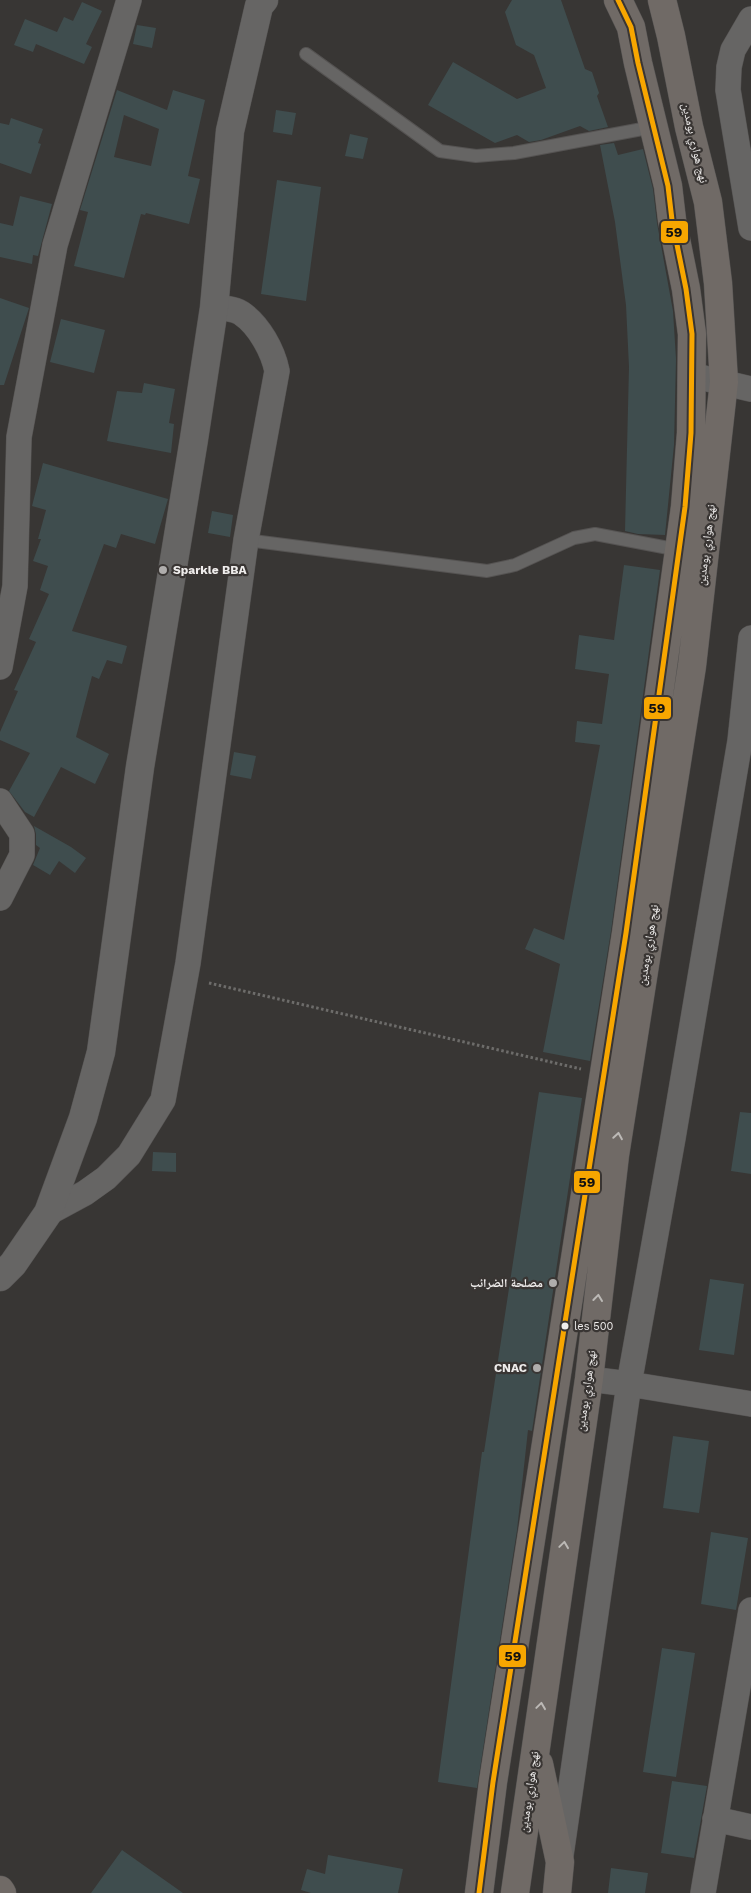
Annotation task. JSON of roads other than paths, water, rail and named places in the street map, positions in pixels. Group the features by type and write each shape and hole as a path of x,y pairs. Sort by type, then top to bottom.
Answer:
{"main road":[{"name":"نهج هواري بومدين","path":"479,1893 493,1782 626,933 679,550 691,433 692,334 686,289 672,220 668,186 631,27 618,0"},
{"name":"نهج هواري بومدين","path":"515,1893 588,1379 615,1155 692,666 724,382 718,283 708,202 689,127 662,0"},
{"path":"535,1745 560,1862 557,1893"}],"street":[{"path":"0,667 15,586 19,437 55,245 129,0"},
{"path":"0,1277 14,1264 48,1213 84,1118 101,1052 140,767 193,449 214,308 230,130 258,2"},
{"path":"751,18 733,50 729,67 728,90 751,228"},
{"path":"48,1213 85,1193 106,1178 124,1161 163,1100 188,963 246,540 277,371 271,352 255,326 240,312 226,308 214,308"},
{"path":"691,375 751,388"},
{"path":"560,1862 629,1384 673,1138 740,741 751,638"},
{"path":"0,801 22,834 22,855 0,898"},
{"path":"588,1379 751,1404"},
{"path":"702,1893 715,1819 744,1696 751,1610"},
{"path":"715,1819 751,1827"}],"lane":[{"path":"306,54 440,151 476,156 514,153 653,127"},
{"path":"246,540 486,571 515,565 574,538 596,534 679,550"}],"place":[{"name":"Sparkle BBA","path":"163,570"},
{"name":"مصلحة الضرائب","path":"553,1283"},
{"name":"les 500","path":"565,1326"},
{"name":"CNAC","path":"537,1368"}]}
